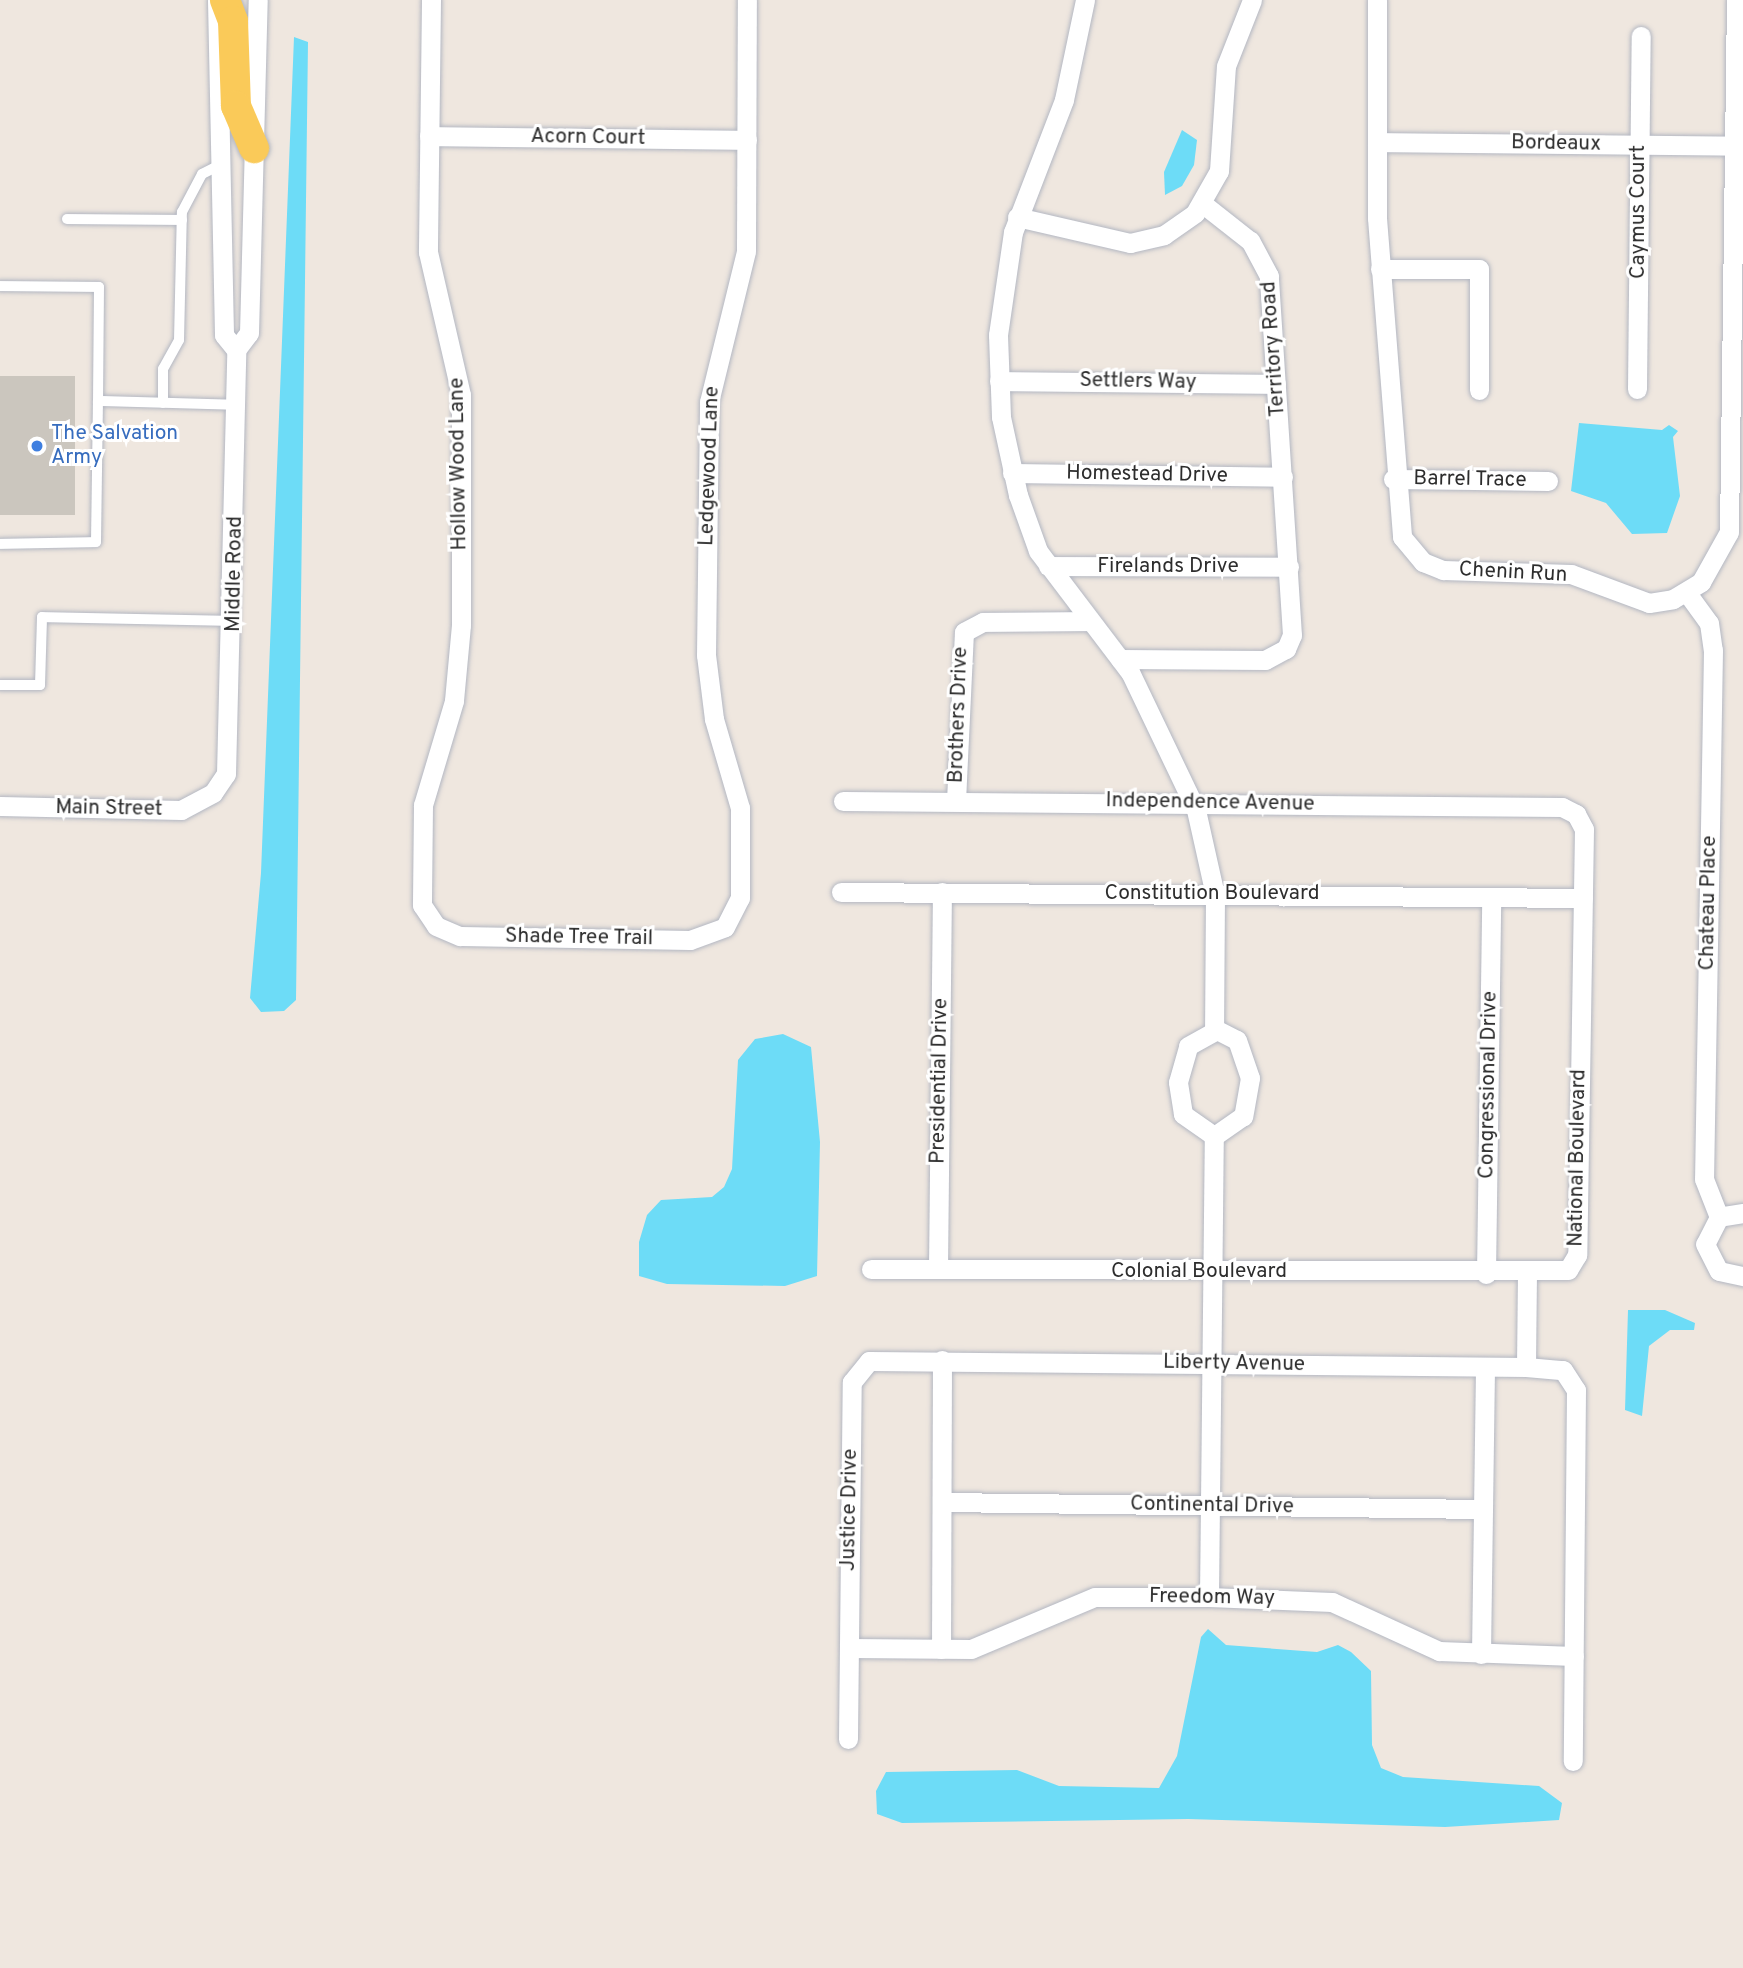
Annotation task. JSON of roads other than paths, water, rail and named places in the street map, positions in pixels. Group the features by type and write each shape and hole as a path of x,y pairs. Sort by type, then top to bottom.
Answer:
{"main road":[{"path":"225,0 233,21 236,106 254,148"}],"street":[{"name":"Middle Road","path":"213,793 229,761 235,622 238,405 236,350 224,335 217,0"},
{"name":"Middle Road","path":"236,350 249,333 258,0"},
{"name":"Hollow Wood Lane","path":"431,0 428,252 453,345 462,414 458,672 422,812 422,900 433,923"},
{"name":"Ledgewood Lane","path":"725,927 740,903 740,818 706,670 708,429 714,369 744,260 747,0"},
{"path":"1085,0 1064,100 1017,217 1000,310 999,381 1012,473 1048,566 1120,659 1167,738 1194,803 1215,895 1214,1030"},
{"path":"1017,217 1130,243 1164,235 1203,204 1221,161 1226,66 1252,0"},
{"name":"Chenin Run","path":"1377,0 1380,269 1393,479 1402,537 1434,568 1571,574 1649,603 1687,593 1713,568 1729,532 1736,0"},
{"name":"Caymus Court","path":"1637,388 1641,36"},
{"name":"Acorn Court","path":"429,136 747,140"},
{"name":"Bordeaux","path":"1377,142 1734,146"},
{"name":"Territory Road","path":"1120,659 1265,660 1286,649 1293,630 1265,265 1250,241 1203,204"},
{"path":"1380,269 1479,269 1479,390"},
{"name":"Settlers Way","path":"999,381 1276,384"},
{"name":"Homestead Drive","path":"1012,473 1283,477"},
{"name":"Barrel Trace","path":"1393,479 1548,481"},
{"name":"Firelands Drive","path":"1048,566 1289,567"},
{"name":"Chateau Place","path":"1687,593 1709,623 1713,650 1704,1180 1719,1217"},
{"name":"Brothers Drive","path":"957,802 964,632 983,622 1090,621"},
{"name":"Main Street","path":"0,806 181,810 213,793"},
{"name":"Independence Avenue","path":"843,801 1562,807 1576,814"},
{"name":"National Boulevard","path":"1527,1275 1564,1273 1577,1255 1584,829 1576,814"},
{"name":"Constitution Boulevard","path":"841,892 1583,898"},
{"name":"Presidential Drive","path":"938,1269 942,892"},
{"name":"Congressional Drive","path":"1486,1274 1491,897"},
{"name":"Shade Tree Trail","path":"433,923 460,936 650,940 697,940 725,927"},
{"path":"1214,1030 1237,1040 1250,1078 1242,1116 1214,1136"},
{"path":"1214,1030 1188,1046 1178,1082 1183,1114 1214,1136"},
{"path":"1209,1597 1214,1136"},
{"path":"1743,1213 1719,1217 1706,1234 1706,1255 1719,1271 1743,1276"},
{"name":"Colonial Boulevard","path":"870,1269 1527,1275"},
{"path":"1527,1275 1526,1367 1563,1370 1576,1390 1573,1761"},
{"name":"Justice Drive","path":"848,1739 853,1378 873,1359 942,1360"},
{"path":"941,1649 942,1360"},
{"name":"Liberty Avenue","path":"942,1360 1526,1367"},
{"path":"1481,1654 1485,1367"},
{"name":"Continental Drive","path":"942,1502 1483,1508"},
{"name":"Freedom Way","path":"849,1648 941,1649 986,1646 1052,1610 1095,1597 1209,1597 1332,1602 1425,1648 1481,1654 1574,1656"}],"lane":[{"path":"163,402 163,369 179,340 182,220 202,174 220,165"},
{"path":"66,219 182,220"},
{"path":"0,286 99,287 96,542 0,544"},
{"path":"98,401 238,405"},
{"path":"0,685 40,685 42,617 235,622"}],"water":[{"path":"294,37 308,42 296,1000 284,1011 261,1012 250,998 261,873"},
{"path":"1182,130 1197,140 1194,165 1182,186 1165,195 1164,172"},
{"path":"1579,423 1662,430 1669,425 1678,431 1673,437 1680,496 1667,533 1632,534 1606,503 1571,491"},
{"path":"783,1034 811,1047 820,1142 817,1276 785,1286 667,1284 639,1276 639,1242 647,1215 661,1200 712,1197 724,1187 732,1169 738,1060 755,1039"},
{"path":"1628,1310 1665,1310 1695,1323 1694,1330 1670,1330 1649,1346 1642,1416 1625,1410"},
{"path":"1208,1629 1226,1645 1317,1652 1338,1645 1351,1652 1371,1671 1372,1745 1381,1768 1403,1777 1539,1786 1562,1803 1559,1820 1445,1827 1188,1819 902,1823 877,1814 876,1791 886,1772 1017,1770 1059,1786 1159,1788 1177,1756 1201,1637"}],"place":[{"name":"The Salvation Army","path":"37,446"}]}
